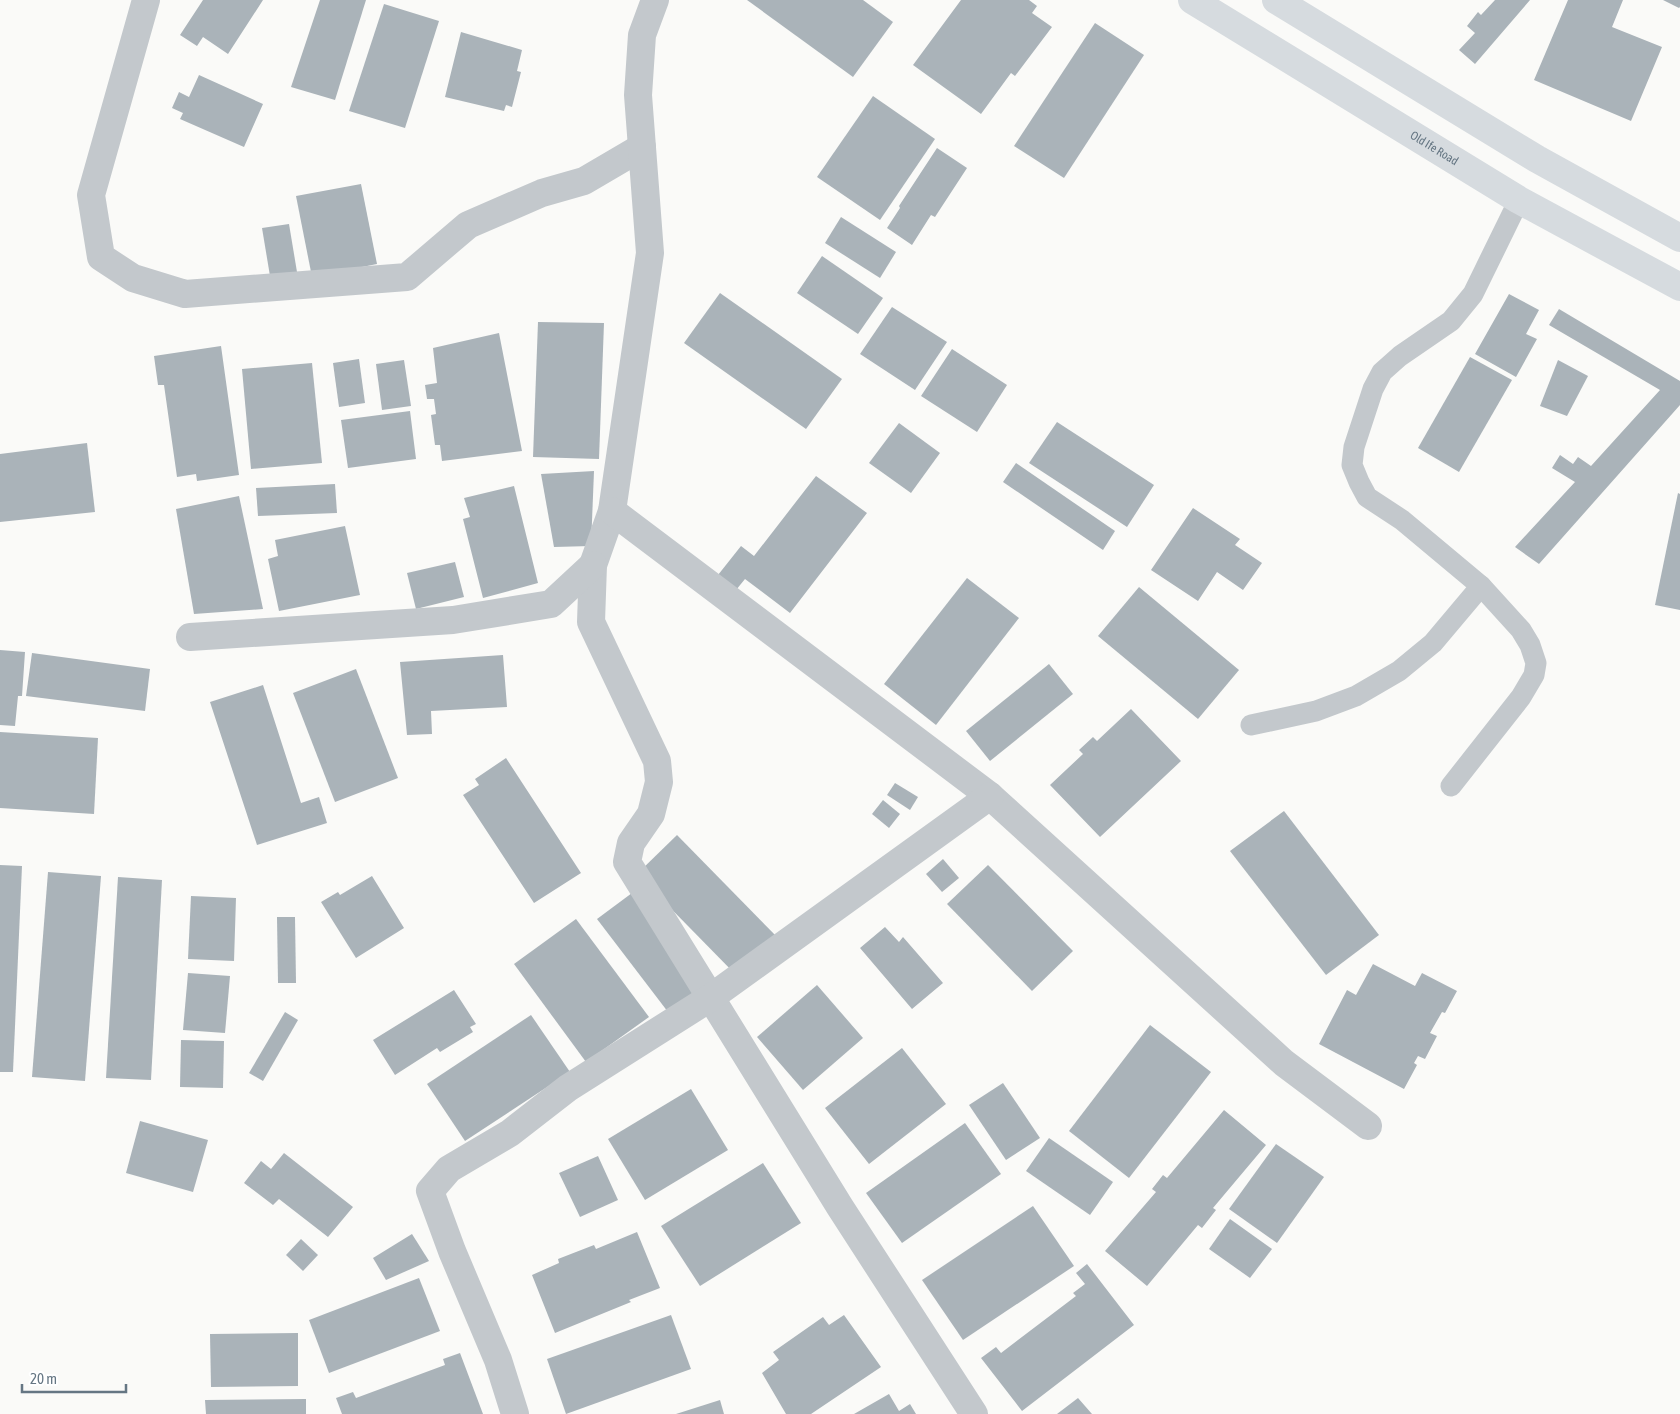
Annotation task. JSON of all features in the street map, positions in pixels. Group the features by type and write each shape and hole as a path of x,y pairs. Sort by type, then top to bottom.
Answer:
{"main road":[{"name":"Old Ife Road","path":"1192,0 1519,200 1680,287"},
{"path":"1276,0 1537,159 1680,238"}],"street":[{"path":"146,0 92,195 101,257 133,278 185,294 406,277 468,225 542,193 584,181 642,147"},
{"path":"656,0 642,35 638,94 650,253 612,510 593,565 591,622 657,761 659,782 651,814 631,843 627,862 840,1207 974,1414"},
{"path":"612,510 990,796 1284,1063 1368,1126"},
{"path":"190,637 453,620 551,604 593,565"},
{"path":"515,1414 498,1360 452,1251 430,1190 450,1169 510,1133 568,1088 710,998 990,796"}],"lane":[{"path":"1451,786 1521,697 1534,675 1536,663 1521,630 1481,586 1402,520 1367,497 1352,465 1354,447 1373,389 1382,372 1400,356 1451,321 1473,294 1519,200"},
{"path":"1251,725 1316,711 1356,696 1399,671 1432,642 1481,586"}],"building":[{"path":"203,0 263,0 228,54 203,37 197,46 180,35"},
{"path":"320,0 366,0 335,100 291,87"},
{"path":"747,0 863,0 893,22 853,77"},
{"path":"961,0 1029,0 1037,6 1032,13 1052,27 1015,76 1011,73 981,114 913,65"},
{"path":"1495,0 1530,0 1475,64 1459,50 1475,33 1467,26 1478,12 1481,15"},
{"path":"1568,0 1623,0 1612,27 1662,47 1631,121 1534,80"},
{"path":"1663,0 1680,0 1680,7 1679,8"},
{"path":"384,4 439,21 405,128 349,111"},
{"path":"1095,23 1144,55 1064,178 1014,146"},
{"path":"461,32 522,50 517,71 521,72 512,107 506,105 504,111 445,97"},
{"path":"199,75 263,104 244,147 180,119 183,113 172,108 179,92 189,97"},
{"path":"873,96 935,139 880,220 817,177"},
{"path":"937,148 967,168 935,217 931,215 912,245 887,228"},
{"path":"361,184 377,264 312,277 296,196"},
{"path":"841,217 896,252 880,278 825,243"},
{"path":"289,224 299,284 272,288 262,228"},
{"path":"822,256 883,298 858,334 797,293"},
{"path":"720,293 842,379 806,429 684,343"},
{"path":"1509,294 1539,310 1526,334 1537,339 1516,377 1475,354"},
{"path":"892,307 947,342 915,390 860,354"},
{"path":"1559,309 1680,381 1680,405 1539,564 1515,547 1575,482 1552,468 1560,455 1573,464 1578,457 1591,466 1660,390 1549,325"},
{"path":"538,322 604,323 599,459 533,457"},
{"path":"499,333 522,451 442,461 440,445 435,445 431,415 436,414 434,399 427,399 425,385 437,383 433,348"},
{"path":"221,346 239,475 197,481 196,474 177,477 164,385 158,385 154,356"},
{"path":"952,349 1007,385 977,432 921,396"},
{"path":"1470,357 1512,380 1459,472 1418,448"},
{"path":"359,359 365,403 339,407 333,363"},
{"path":"404,360 411,406 382,410 376,364"},
{"path":"1558,360 1588,376 1567,416 1540,406"},
{"path":"312,363 322,463 251,469 242,369"},
{"path":"410,411 416,459 348,468 341,420"},
{"path":"1057,422 1154,485 1127,527 1029,463"},
{"path":"899,423 940,453 911,493 869,463"},
{"path":"87,443 95,512 0,522 0,454"},
{"path":"1016,463 1115,531 1103,550 1003,482"},
{"path":"594,471 591,546 554,547 541,474"},
{"path":"816,476 867,513 790,613 745,579 736,590 718,575 741,546 754,556"},
{"path":"335,484 337,513 258,516 256,488"},
{"path":"514,486 538,583 483,598 463,519 470,517 464,498"},
{"path":"1678,493 1680,494 1680,610 1655,605"},
{"path":"239,496 263,609 194,614 176,509"},
{"path":"1193,508 1240,539 1235,545 1262,563 1243,590 1217,572 1198,601 1151,570"},
{"path":"345,526 360,595 279,611 268,559 278,556 275,540"},
{"path":"455,562 464,597 416,609 407,573"},
{"path":"967,578 1019,618 936,725 884,684"},
{"path":"1139,587 1239,670 1198,719 1098,636"},
{"path":"0,650 25,652 22,696 18,696 15,726 0,725"},
{"path":"32,653 150,669 145,711 26,696"},
{"path":"503,655 507,707 431,711 432,734 407,735 400,662"},
{"path":"1049,664 1073,694 990,761 966,731"},
{"path":"356,669 398,778 335,802 293,693"},
{"path":"263,685 301,803 319,797 327,823 257,845 210,702"},
{"path":"1131,709 1181,761 1100,837 1050,785 1083,754 1079,750 1093,737 1097,741"},
{"path":"0,732 98,738 94,814 0,808"},
{"path":"506,758 581,873 534,903 463,795 479,785 475,779"},
{"path":"895,783 918,797 910,810 887,795"},
{"path":"883,800 900,814 889,828 872,814"},
{"path":"1284,811 1379,935 1326,975 1230,851"},
{"path":"677,835 779,939 739,978 637,874"},
{"path":"943,859 959,878 942,892 926,874"},
{"path":"0,865 22,866 13,1072 0,1072"},
{"path":"988,865 1073,951 1032,991 947,904"},
{"path":"48,872 101,876 85,1081 32,1077"},
{"path":"372,876 404,928 356,958 321,902 338,892 340,895"},
{"path":"118,877 162,880 151,1080 106,1078"},
{"path":"632,893 702,986 668,1012 597,919"},
{"path":"191,896 236,898 234,961 188,959"},
{"path":"277,917 295,917 296,983 278,983"},
{"path":"576,919 649,1017 586,1062 514,964"},
{"path":"885,927 899,942 903,937 943,983 912,1009 860,948"},
{"path":"1373,964 1415,986 1422,973 1457,991 1445,1013 1442,1012 1430,1033 1437,1036 1425,1059 1418,1056 1414,1063 1417,1065 1404,1089 1319,1044 1347,990 1356,995"},
{"path":"188,973 230,976 225,1033 183,1030"},
{"path":"817,985 863,1038 803,1090 757,1037"},
{"path":"454,990 476,1024 470,1027 473,1032 440,1052 437,1048 395,1075 373,1040"},
{"path":"285,1012 298,1020 263,1081 249,1073"},
{"path":"531,1015 570,1072 465,1141 427,1084"},
{"path":"1150,1025 1211,1072 1129,1178 1069,1131"},
{"path":"181,1040 224,1041 223,1088 180,1087"},
{"path":"902,1048 946,1104 869,1164 825,1108"},
{"path":"1003,1083 1040,1138 1006,1160 969,1105"},
{"path":"691,1089 728,1150 645,1200 608,1139"},
{"path":"1224,1110 1266,1145 1213,1208 1216,1210 1202,1228 1198,1225 1147,1286 1105,1251 1156,1192 1152,1189 1163,1175 1167,1178"},
{"path":"140,1121 208,1140 193,1192 126,1173"},
{"path":"965,1123 1001,1174 902,1243 866,1193"},
{"path":"1049,1138 1113,1182 1090,1215 1026,1171"},
{"path":"1276,1144 1324,1177 1277,1243 1229,1209"},
{"path":"284,1153 353,1207 328,1237 279,1199 273,1205 244,1183 261,1161 271,1169"},
{"path":"598,1156 618,1200 580,1217 559,1173"},
{"path":"763,1163 801,1223 700,1286 661,1226"},
{"path":"1033,1206 1074,1266 963,1340 922,1280"},
{"path":"1230,1219 1272,1249 1250,1278 1209,1249"},
{"path":"637,1232 660,1288 555,1333 532,1275 559,1263 558,1259 594,1245 596,1249"},
{"path":"412,1234 429,1261 386,1280 373,1258"},
{"path":"301,1239 318,1255 303,1271 286,1255"},
{"path":"1087,1264 1134,1325 1022,1411 981,1358 996,1347 1001,1353 1076,1296 1073,1293 1085,1284 1076,1273"},
{"path":"419,1278 440,1331 329,1373 309,1320"},
{"path":"671,1315 691,1369 566,1414 547,1359"},
{"path":"844,1315 881,1367 811,1414 786,1414 762,1373 779,1360 773,1352 823,1317 829,1325"},
{"path":"298,1333 298,1386 211,1387 210,1334"},
{"path":"460,1353 483,1414 342,1414 336,1398 353,1392 356,1398 445,1365 443,1359"},
{"path":"889,1394 899,1411 910,1404 916,1414 854,1414"},
{"path":"1078,1398 1092,1414 1057,1414"},
{"path":"306,1399 306,1414 206,1414 205,1400"},
{"path":"720,1400 724,1414 676,1414"}]}
